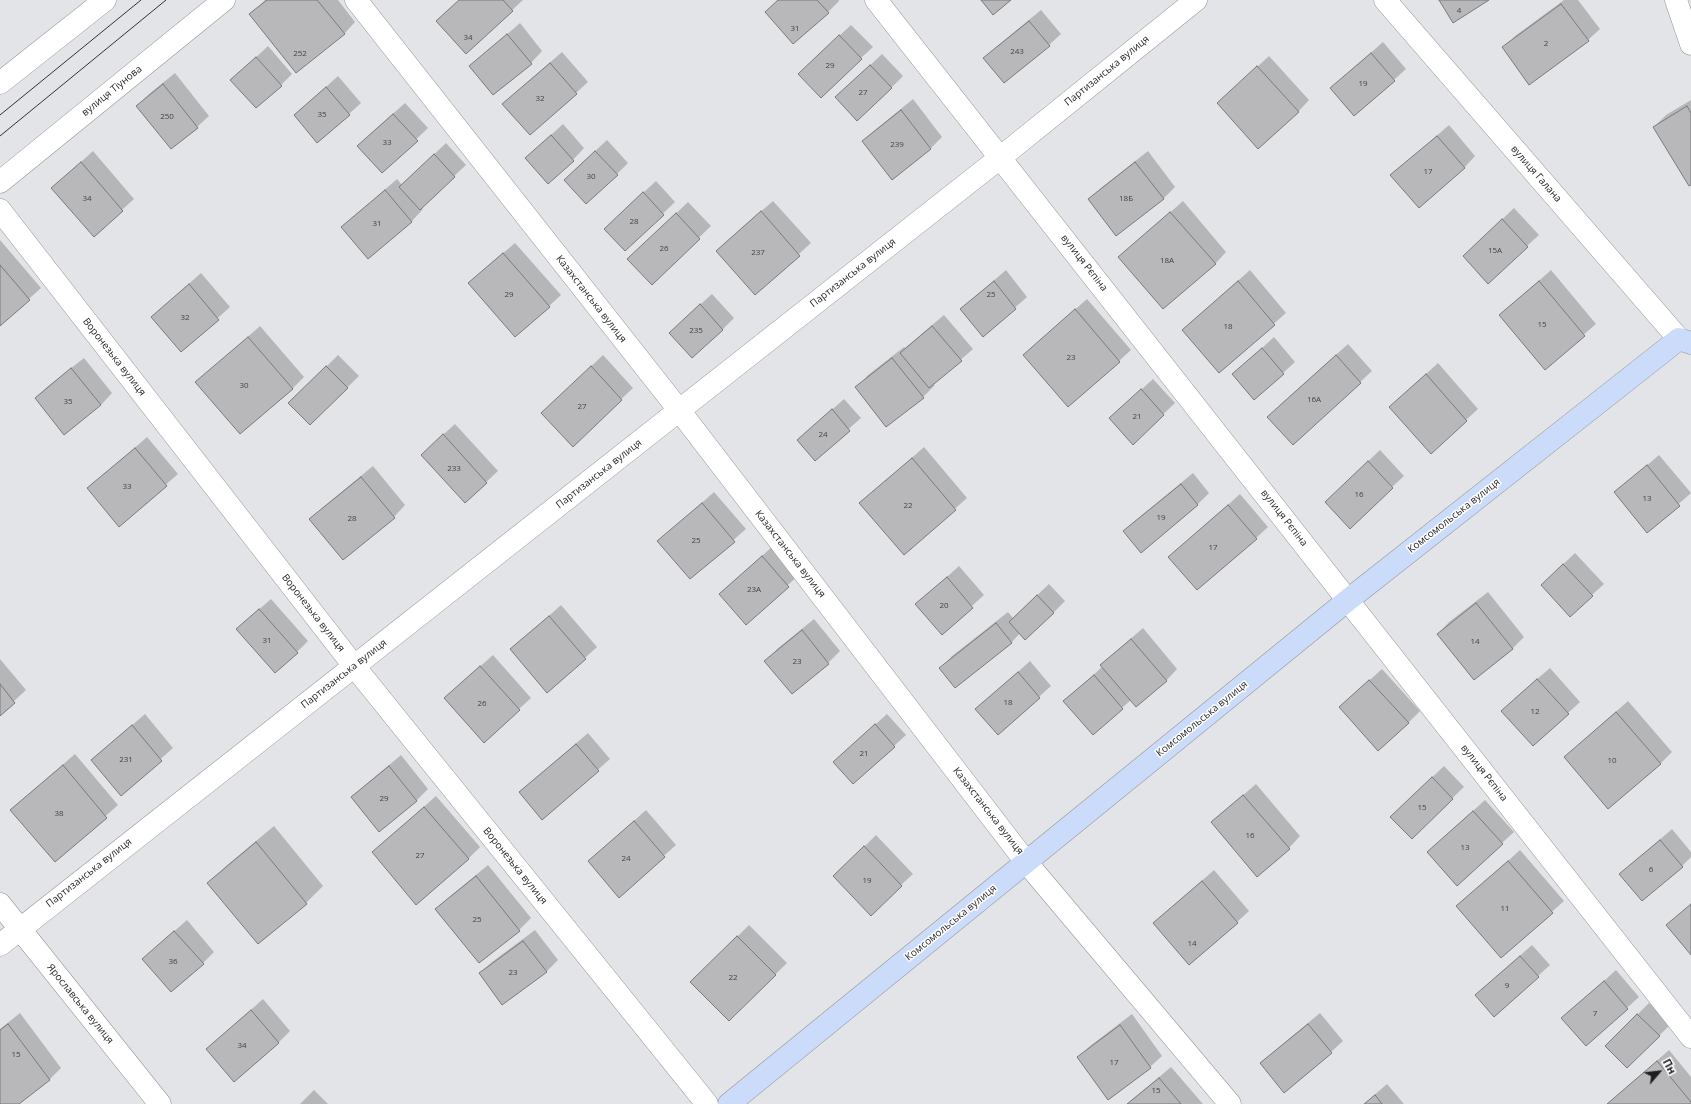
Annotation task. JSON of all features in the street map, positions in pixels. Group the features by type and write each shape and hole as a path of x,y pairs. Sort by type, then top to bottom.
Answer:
{"street":[{"path":"0,83 105,0"},
{"name":"вулиця Тіунова","path":"0,182 224,0"},
{"name":"Казахстанська вулиця","path":"356,0 679,410 1026,862 1230,1104"},
{"name":"вулиця Рєпіна","path":"876,0 1691,1036"},
{"name":"Партизанська вулиця","path":"0,945 19,928 1001,157 1196,0"},
{"name":"вулиця Галана","path":"1385,0 1685,341"},
{"path":"1676,0 1691,44"},
{"name":"Воронезька вулиця","path":"0,210 354,666 707,1104"},
{"name":"Комсомольська вулиця","path":"729,1104 1348,600 1685,341"},
{"name":"Ярославська вулиця","path":"0,904 160,1104"}],"building":[{"path":"267,0 317,0 345,34 296,73 249,14"},
{"path":"459,0 503,0 513,11 466,54 436,21"},
{"path":"778,0 817,0 829,13 793,44 765,12"},
{"path":"981,0 1011,0 993,15"},
{"path":"1439,0 1489,0 1453,23"},
{"path":"1561,4 1589,41 1529,85 1502,47"},
{"path":"1029,21 1050,46 1004,83 983,58"},
{"path":"507,34 532,64 493,95 469,66"},
{"path":"839,35 862,59 821,98 798,74"},
{"path":"1371,53 1395,81 1354,116 1330,88"},
{"path":"256,57 282,86 256,108 230,80"},
{"path":"550,63 577,94 530,135 502,104"},
{"path":"870,65 892,88 857,121 835,97"},
{"path":"1257,66 1299,112 1258,149 1217,103"},
{"path":"163,84 198,128 171,149 136,106"},
{"path":"326,87 350,115 317,143 294,115"},
{"path":"1687,106 1691,113 1691,185 1689,186 1653,127"},
{"path":"901,110 931,149 892,180 862,141"},
{"path":"393,114 418,141 382,173 357,146"},
{"path":"551,135 574,161 548,184 525,158"},
{"path":"1437,136 1465,168 1419,208 1390,175"},
{"path":"595,151 618,175 586,204 564,180"},
{"path":"434,154 455,177 420,210 399,187"},
{"path":"81,162 123,211 94,237 51,188"},
{"path":"1135,162 1164,199 1116,236 1088,199"},
{"path":"385,190 412,222 368,259 341,227"},
{"path":"643,192 664,215 625,251 604,229"},
{"path":"761,211 800,256 755,295 716,251"},
{"path":"1170,212 1216,264 1163,309 1118,257"},
{"path":"676,213 700,239 652,285 627,259"},
{"path":"1502,219 1528,247 1488,284 1463,256"},
{"path":"503,253 550,307 515,337 468,283"},
{"path":"0,265 30,300 0,326"},
{"path":"994,281 1016,309 983,337 960,309"},
{"path":"1238,281 1275,325 1219,373 1182,330"},
{"path":"1539,281 1585,336 1545,370 1499,315"},
{"path":"189,284 219,320 181,352 151,317"},
{"path":"700,304 723,330 692,358 669,333"},
{"path":"1075,309 1120,362 1068,407 1023,355"},
{"path":"932,326 962,361 929,388 900,353"},
{"path":"248,337 293,389 240,434 195,382"},
{"path":"1262,348 1284,374 1254,400 1232,374"},
{"path":"1336,355 1361,383 1293,445 1267,417"},
{"path":"892,358 924,398 886,427 855,387"},
{"path":"326,366 348,388 310,425 288,403"},
{"path":"591,366 622,400 573,447 541,413"},
{"path":"71,368 101,405 64,435 35,398"},
{"path":"1426,374 1467,421 1431,454 1389,407"},
{"path":"1141,389 1164,415 1133,445 1109,418"},
{"path":"832,409 850,431 815,461 797,440"},
{"path":"443,434 487,483 465,503 421,455"},
{"path":"135,448 167,486 119,527 87,488"},
{"path":"912,458 956,510 904,555 859,503"},
{"path":"1368,461 1393,488 1350,529 1325,502"},
{"path":"1647,465 1680,506 1647,533 1614,492"},
{"path":"361,477 395,518 343,560 309,519"},
{"path":"1181,484 1198,505 1141,553 1123,531"},
{"path":"702,503 735,542 690,579 657,541"},
{"path":"1228,505 1257,539 1197,590 1168,557"},
{"path":"762,556 789,587 746,625 719,594"},
{"path":"1563,564 1593,596 1570,617 1541,585"},
{"path":"947,577 973,608 942,635 915,604"},
{"path":"1037,595 1054,613 1025,640 1009,622"},
{"path":"1476,603 1513,649 1474,680 1437,634"},
{"path":"259,609 298,653 275,673 236,629"},
{"path":"549,616 586,659 547,693 510,649"},
{"path":"996,623 1012,643 955,688 939,668"},
{"path":"802,630 829,664 792,694 764,661"},
{"path":"1131,639 1167,681 1136,707 1100,665"},
{"path":"480,666 520,710 484,743 444,698"},
{"path":"1018,672 1040,698 998,735 975,709"},
{"path":"1094,675 1123,709 1093,735 1063,701"},
{"path":"1537,679 1569,714 1533,746 1501,711"},
{"path":"1369,680 1409,723 1378,751 1339,707"},
{"path":"0,684 15,703 0,716"},
{"path":"1616,712 1661,764 1608,809 1564,757"},
{"path":"875,724 895,747 853,784 833,762"},
{"path":"132,725 162,761 121,796 91,760"},
{"path":"576,744 599,771 542,820 519,792"},
{"path":"63,765 107,818 55,862 10,810"},
{"path":"389,766 417,801 379,832 351,797"},
{"path":"1432,777 1453,799 1412,839 1390,817"},
{"path":"1243,795 1290,849 1257,877 1211,822"},
{"path":"424,807 469,859 416,905 372,852"},
{"path":"1473,811 1503,844 1457,886 1427,852"},
{"path":"634,821 665,857 619,898 588,861"},
{"path":"1660,840 1683,867 1642,901 1619,874"},
{"path":"256,842 307,904 258,944 207,883"},
{"path":"864,846 902,886 871,916 833,876"},
{"path":"1508,861 1553,913 1501,958 1456,906"},
{"path":"476,876 520,931 479,963 435,909"},
{"path":"1202,881 1238,923 1189,965 1153,923"},
{"path":"1691,904 1691,955 1666,925"},
{"path":"174,931 204,964 171,992 142,959"},
{"path":"737,936 776,975 729,1021 690,982"},
{"path":"523,941 547,972 502,1005 479,973"},
{"path":"1520,956 1539,977 1494,1017 1475,995"},
{"path":"1604,981 1628,1009 1586,1046 1561,1018"},
{"path":"251,1010 279,1043 234,1082 206,1049"},
{"path":"1637,1014 1660,1036 1627,1068 1605,1046"},
{"path":"8,1024 50,1080 19,1104 0,1104 0,1030"},
{"path":"1308,1024 1332,1053 1284,1093 1260,1063"},
{"path":"1120,1025 1151,1068 1108,1100 1077,1057"},
{"path":"1657,1061 1691,1102 1691,1104 1607,1104"},
{"path":"1159,1078 1181,1104 1127,1104"},
{"path":"1375,1095 1382,1104 1364,1104"}],"tram line":[{"path":"0,115 141,0"},
{"path":"0,136 166,0"}]}
